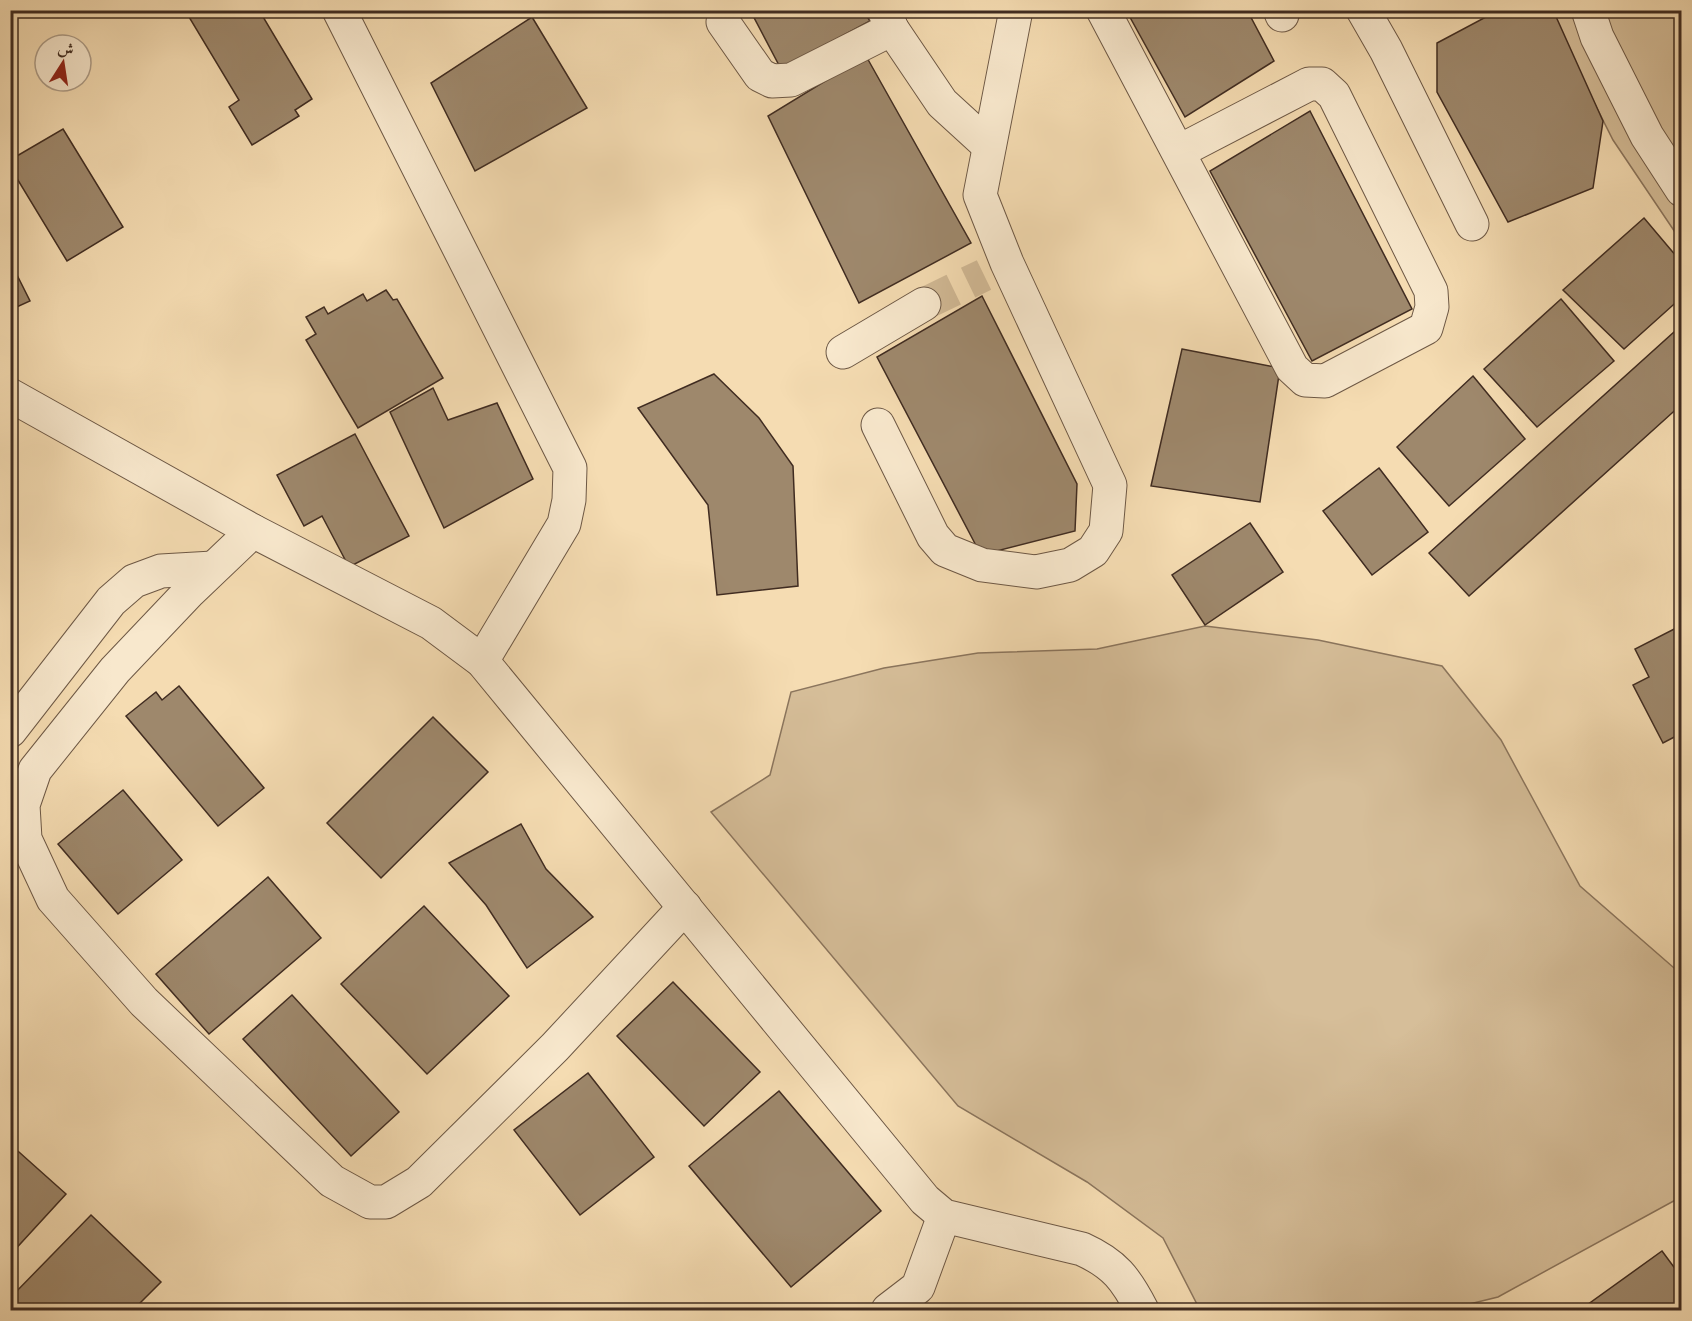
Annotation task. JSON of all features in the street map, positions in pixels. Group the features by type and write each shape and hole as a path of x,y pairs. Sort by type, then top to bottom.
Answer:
{"street":[{"path":"339,10 570,468 569,500 564,524 483,661"},
{"path":"878,425 933,536 945,550 982,564 1036,572 1070,565 1093,551 1106,531 1110,485 996,269 980,195 1016,10"},
{"path":"1103,10 1292,368 1305,380 1325,381 1426,328 1432,307 1431,291 1334,95 1322,84 1309,84 1178,152"},
{"path":"1363,10 1386,50 1472,224"},
{"path":"1588,10 1597,38 1647,136 1682,190"},
{"path":"723,22 760,75 772,81 791,80 888,20 942,103 989,146"},
{"path":"843,352 924,304"},
{"path":"10,395 253,531 431,623 483,661 925,1200 944,1216 1082,1249 1098,1256 1117,1269 1142,1311"},
{"path":"253,531 213,568 115,670 35,770 23,806 25,839 53,899 144,1002 332,1181 370,1202 386,1202 419,1182 555,1047 686,907"},
{"path":"10,731 111,602 134,581 161,571 213,568"},
{"path":"888,1311 918,1287 944,1216"}],"shaded area":[{"path":"1548,11 1681,11 1681,241 1613,140"},
{"path":"1205,626 1318,640 1442,666 1501,740 1580,886 1681,974 1681,1197 1498,1297 1445,1310 1200,1310 1163,1238 1087,1182 958,1106 711,812 770,775 791,692 884,668 978,653 1097,649"}],"building":[{"path":"199,10 259,10 312,99 295,110 299,116 252,145 229,107 239,100 189,17"},
{"path":"750,10 863,10 870,21 781,69"},
{"path":"1126,10 1247,10 1274,61 1185,117"},
{"path":"1499,10 1553,10 1603,121 1593,188 1508,222 1437,92 1437,43"},
{"path":"532,17 587,108 475,171 431,83"},
{"path":"866,56 971,243 859,303 768,116"},
{"path":"1310,111 1412,309 1312,361 1210,171"},
{"path":"63,129 123,227 67,261 10,167 10,160"},
{"path":"1644,218 1682,263 1682,297 1624,349 1563,290"},
{"path":"10,261 30,301 10,310"},
{"path":"386,290 393,300 397,299 443,378 358,428 306,340 316,334 306,317 324,307 328,314 363,294 367,301"},
{"path":"982,296 1077,484 1075,531 981,555 877,357"},
{"path":"1561,299 1614,361 1537,427 1484,369"},
{"path":"1674,332 1682,339 1682,404 1469,596 1429,553"},
{"path":"1182,349 1280,368 1260,502 1151,486"},
{"path":"714,374 759,418 793,466 798,586 717,595 708,505 638,408"},
{"path":"1473,376 1525,439 1449,506 1397,447"},
{"path":"433,388 448,420 497,403 533,479 444,528 390,412"},
{"path":"355,434 409,536 349,567 322,516 304,526 277,475"},
{"path":"1379,468 1428,532 1372,575 1323,511"},
{"path":"1250,523 1283,572 1205,625 1172,575"},
{"path":"1682,625 1682,733 1663,743 1633,685 1649,677 1635,649"},
{"path":"179,686 264,788 218,826 126,716 156,692 162,700"},
{"path":"433,717 488,772 381,878 327,823"},
{"path":"123,790 182,860 118,914 58,844"},
{"path":"521,824 546,869 593,917 527,968 486,905 449,863"},
{"path":"268,877 321,938 209,1034 156,974"},
{"path":"424,906 509,996 427,1074 341,984"},
{"path":"673,982 760,1072 704,1126 617,1036"},
{"path":"292,995 399,1112 351,1156 243,1039"},
{"path":"588,1073 654,1157 580,1215 514,1130"},
{"path":"779,1091 881,1211 791,1287 689,1166"},
{"path":"10,1144 66,1194 10,1255"},
{"path":"91,1215 161,1282 133,1310 10,1310 10,1298"},
{"path":"1662,1251 1682,1278 1682,1310 1580,1310"}],"tunnel":[{"path":"924,304 984,275"}]}
